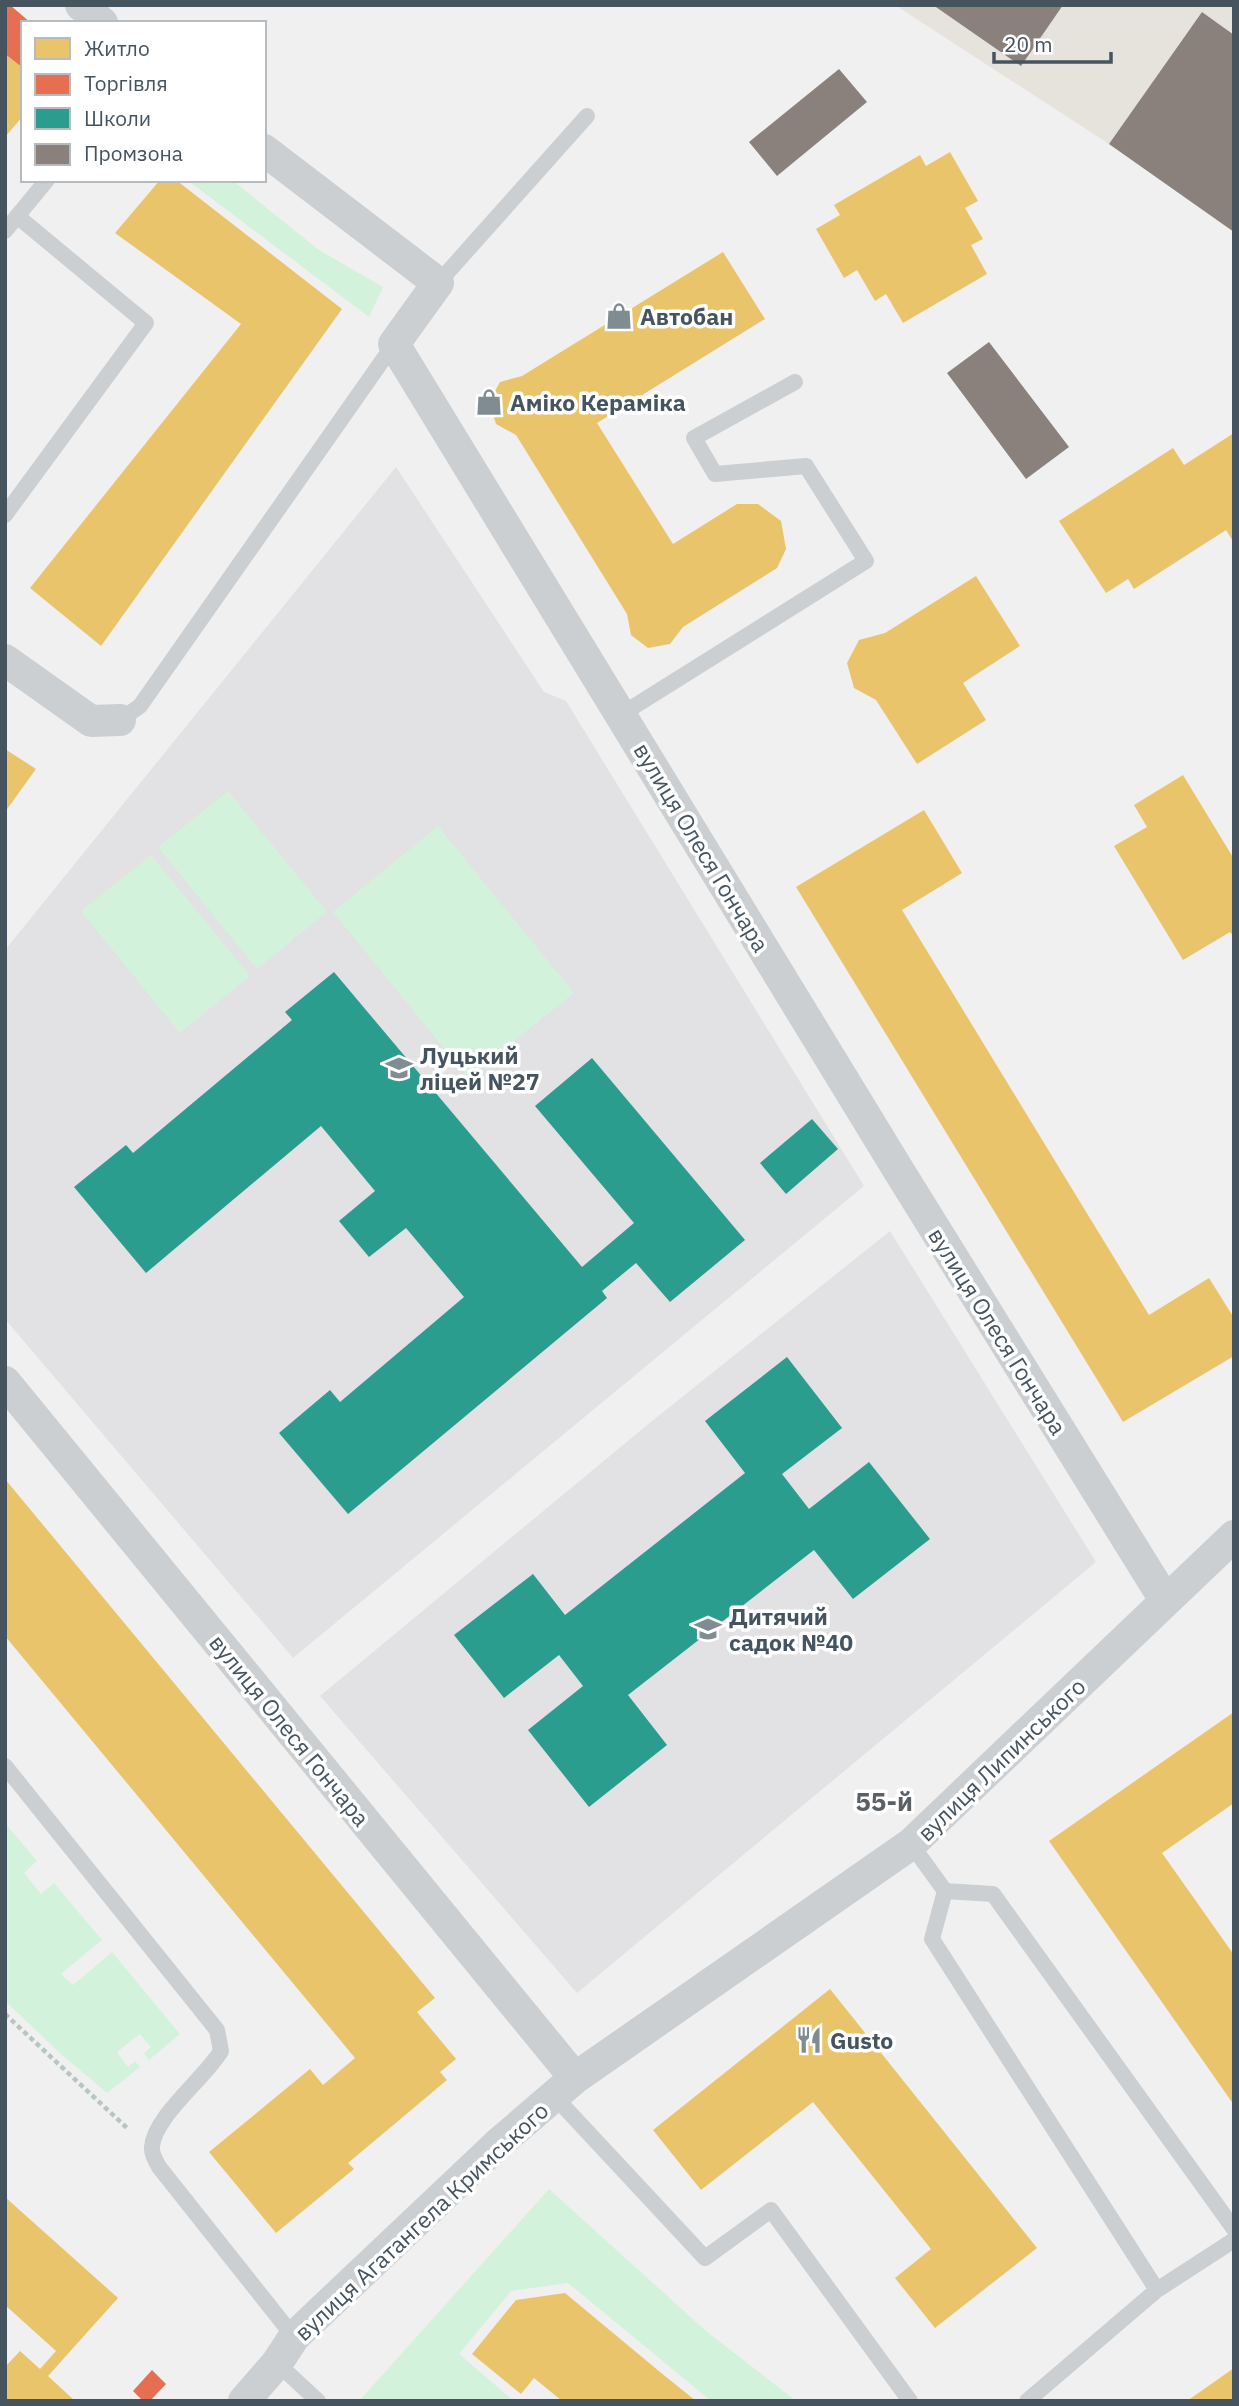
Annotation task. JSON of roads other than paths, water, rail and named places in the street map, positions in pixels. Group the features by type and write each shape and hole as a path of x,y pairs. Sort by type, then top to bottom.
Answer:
{"street":[{"path":"81,5 100,21"},
{"path":"266,152 438,284 394,344"},
{"name":"вулиця Олеся Гончара","path":"394,344 1164,1600"},
{"path":"5,660 91,721 120,720"},
{"name":"вулиця Олеся Гончара","path":"5,1382 565,2087"},
{"name":"вулиця Липинського","path":"565,2087 911,1844 1164,1600 1234,1537"},
{"name":"вулиця Агатангела Кримського","path":"244,2401 294,2337 498,2144 565,2087"}],"lane":[{"path":"438,284 587,116"},
{"path":"5,231 45,182"},
{"path":"5,515 146,323 17,216"},
{"path":"120,720 140,706 394,344"},
{"path":"622,714 866,561 806,466 715,474 694,438 795,382"},
{"path":"5,1766 217,2030 221,2051 212,2066 156,2128 151,2150 159,2167 294,2337"},
{"path":"911,1844 946,1891 993,1894 1234,2229"},
{"path":"946,1891 932,1939 1157,2290"},
{"path":"565,2087 705,2258 771,2210 910,2401"},
{"path":"1027,2401 1157,2290 1234,2240"},
{"path":"276,2363 318,2401"}],"place":[{"name":"Автобан","path":"619,316"},
{"name":"Аміко Кераміка","path":"489,402"},
{"name":"Луцький ліцей №27","path":"399,1068"},
{"name":"Дитячий садок №40","path":"708,1629"},
{"name":"Gusto","path":"809,2040"}],"district":[{"name":"55-й","path":"884,1801"}]}
